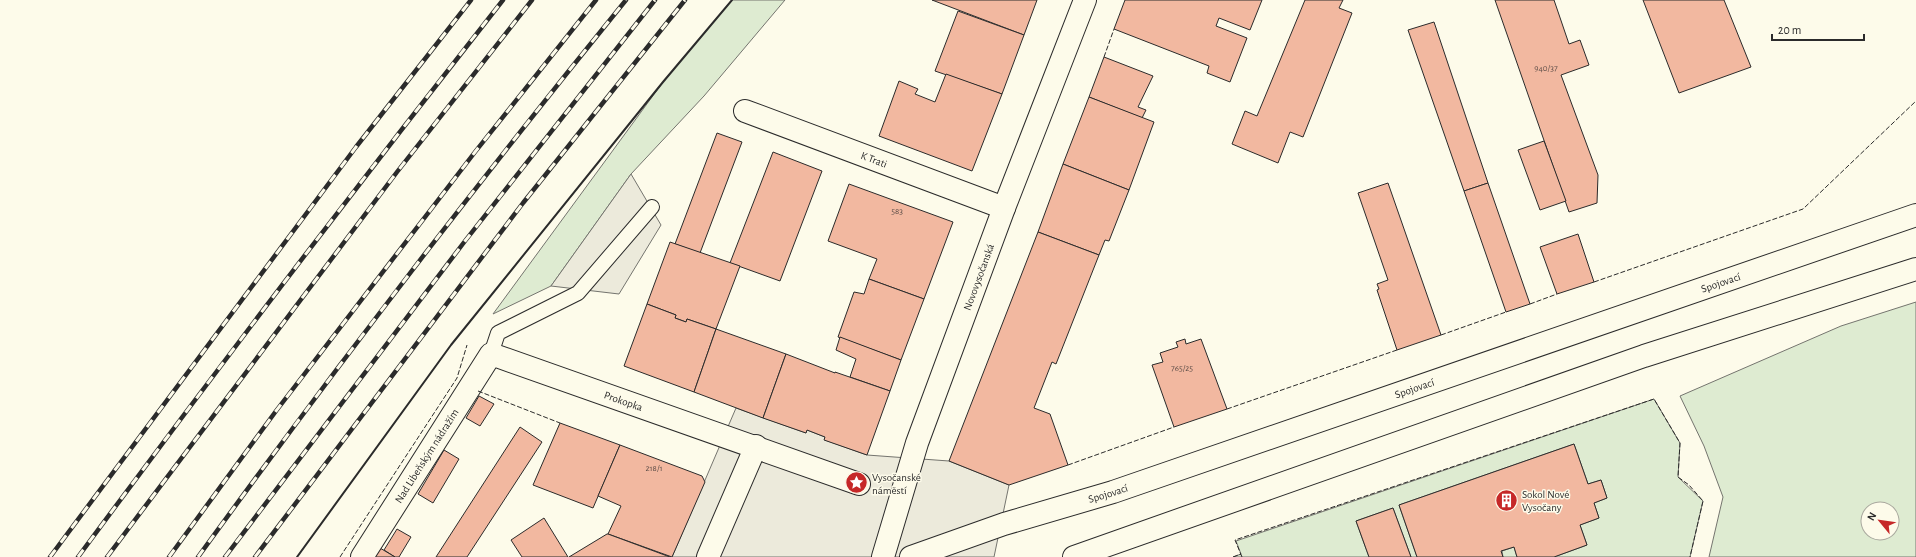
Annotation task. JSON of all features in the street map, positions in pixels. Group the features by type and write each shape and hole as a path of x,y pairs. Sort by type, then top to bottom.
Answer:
{"main road":[{"name":"Novovysočanská","path":"883,557 917,443 1004,208 1085,0"},
{"name":"K Trati","path":"745,112 1004,208"},
{"name":"Spojovací","path":"911,557 1004,524 1113,492 1916,215"},
{"path":"1074,557 1644,356 1916,269"},
{"name":"Prokopka","path":"491,354 756,446"},
{"name":"Nad Libeňským nádražím","path":"362,557 491,354"},
{"path":"708,557 756,446 859,484"}],"lane":[{"path":"491,354 498,333 578,293 652,207"}],"green space":[{"path":"732,0 785,0 704,96 631,174 551,286 493,314 663,82"},
{"path":"1916,302 1916,557 1709,557 1723,497 1704,446 1680,396 1841,326"},
{"path":"1654,399 1680,443 1678,477 1703,501 1690,557 1554,557 1587,545 1580,525 1599,518 1594,503 1607,498 1601,480 1588,484 1574,444 1399,505 1417,557 1411,557 1393,508 1356,521 1369,557 1233,557 1241,554 1236,541"},
{"path":"1514,547 1517,557 1503,557 1502,551"}],"shaded area":[{"path":"631,174 661,225 619,294 551,286"},
{"name":"Vysočanské náměstí","path":"736,408 806,433 807,430 825,437 825,440 867,455 949,461 1009,485 994,557 672,557"}],"building":[{"path":"932,0 1037,0 1024,35"},
{"path":"1125,0 1262,0 1250,30 1219,18 1216,26 1247,38 1230,82 1207,73 1209,66 1114,29"},
{"path":"1305,0 1343,0 1339,8 1352,13 1303,137 1290,132 1278,163 1232,144 1245,111 1257,116"},
{"path":"1495,0 1554,0 1569,44 1580,40 1589,65 1561,75 1598,175 1597,203 1569,212"},
{"path":"1643,0 1724,0 1751,67 1679,93"},
{"path":"958,11 1024,35 1002,94 935,71"},
{"path":"1434,22 1488,183 1464,191 1408,30"},
{"path":"1104,57 1153,76 1138,107 1146,110 1142,118 1089,97"},
{"path":"946,74 1002,94 972,171 879,136 899,81 918,89 915,94 935,102"},
{"path":"1089,97 1154,122 1129,190 1063,164"},
{"path":"717,133 742,142 700,253 675,244"},
{"path":"1544,141 1566,201 1540,210 1518,150"},
{"path":"773,152 822,171 780,281 730,263"},
{"path":"1063,164 1129,190 1109,241 1105,240 1099,255 1038,232"},
{"path":"1388,183 1441,335 1397,350 1377,290 1379,289 1377,284 1388,280 1358,193"},
{"path":"1488,183 1530,304 1506,312 1464,191"},
{"path":"849,184 953,222 924,299 869,279 877,259 828,241"},
{"path":"1038,232 1099,255 1056,364 1052,362 1034,408 1050,414 1068,465 1009,485 949,461"},
{"path":"1578,234 1594,282 1557,294 1540,247"},
{"path":"670,242 740,266 716,329 687,319 686,322 675,318 676,315 647,304"},
{"path":"869,279 924,299 901,360 838,337 854,292 864,294"},
{"path":"647,304 676,315 675,318 686,322 687,319 716,329 694,392 624,366"},
{"path":"716,329 786,354 763,418 694,392"},
{"path":"840,337 901,360 890,391 850,377 856,359 836,350"},
{"path":"1185,339 1186,344 1201,339 1227,409 1174,427 1152,365 1163,362 1160,353 1178,347 1176,342"},
{"path":"786,354 835,373 890,391 867,455 824,440 825,437 807,430 806,433 763,418"},
{"path":"479,396 494,404 480,426 466,418"},
{"path":"560,423 620,445 593,508 533,485"},
{"path":"520,427 542,442 467,557 436,557"},
{"name":"Sokol Nové Vysočany","path":"1574,444 1588,484 1601,480 1607,498 1594,503 1599,518 1580,525 1587,545 1554,557 1517,557 1514,547 1501,551 1503,557 1417,557 1399,505"},
{"path":"620,445 702,476 705,482 672,557 608,534 621,506 598,496"},
{"path":"444,450 459,459 433,503 418,494"},
{"path":"1393,508 1411,557 1369,557 1356,521"},
{"path":"544,518 568,557 522,557 511,540"},
{"path":"397,529 411,537 399,557 395,557 384,550"},
{"path":"608,534 670,557 569,557"},
{"path":"380,548 395,557 374,557"}],"railway":[{"path":"50,557 356,147 471,0"},
{"path":"78,557 288,277 503,0"},
{"path":"107,557 397,172 532,0"},
{"path":"169,557 276,411 475,152 596,0"},
{"path":"198,557 408,276 516,137 626,0"},
{"path":"225,557 465,241 655,0"},
{"path":"255,557 523,203 685,0"}],"fence":[{"path":"1104,57 1114,29"},
{"path":"1594,282 1803,209 1916,101"},
{"path":"1530,304 1557,294"},
{"path":"1441,335 1506,312"},
{"path":"340,557 457,378 467,345"},
{"path":"1227,409 1397,350"},
{"path":"478,391 560,423"},
{"path":"1242,557 1235,540 1654,399 1680,443 1678,477 1689,485 1703,501 1690,557"},
{"path":"1068,465 1174,427"},
{"path":"1233,557 1241,554"}],"wall":[{"path":"297,557 451,345 663,82 732,0"}],"place":[{"name":"Vysočanské náměstí","path":"856,483"},
{"name":"Sokol Nové Vysočany","path":"1506,500"}]}
